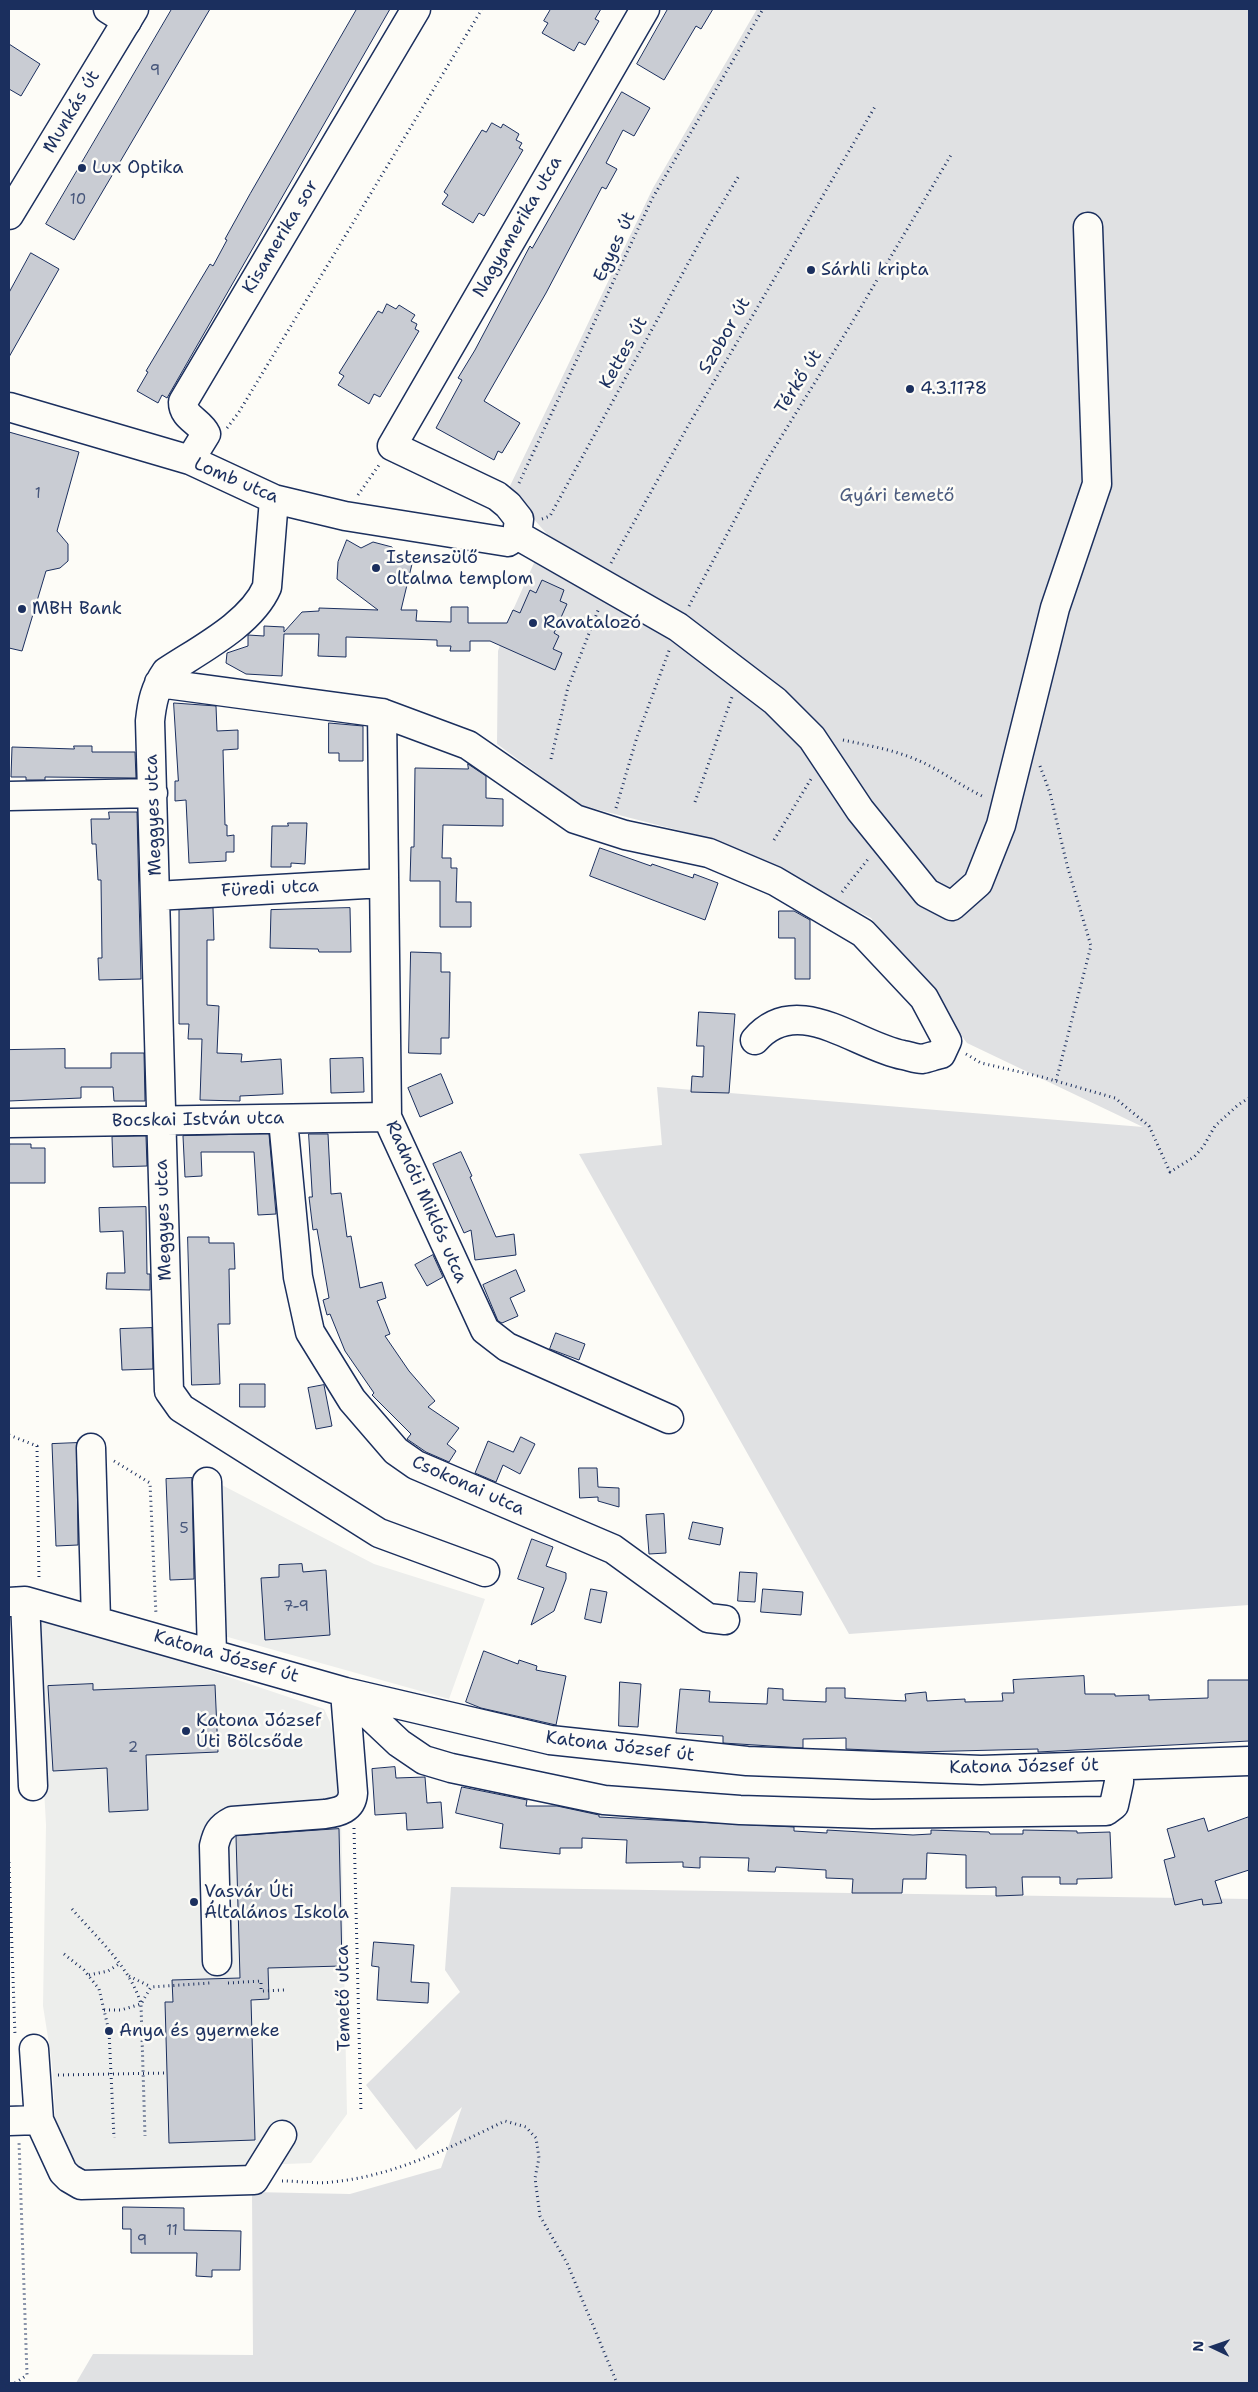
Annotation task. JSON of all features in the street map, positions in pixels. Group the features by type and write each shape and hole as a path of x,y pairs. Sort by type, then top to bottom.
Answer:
{"street":[{"name":"Kisamerika sor","path":"204,428 186,413 183,402 416,9"},
{"name":"Nagyamerika utca","path":"392,446 645,9"},
{"name":"Munkás út","path":"9,215 123,13"},
{"path":"392,446 497,496 510,527 603,585 678,627 775,701 812,738 829,747 860,810 927,893 952,906 978,883 1002,825 1055,608 1097,484 1088,228"},
{"name":"Lomb utca","path":"9,407 190,460 274,499 352,501 510,527"},
{"path":"190,460 206,434 204,428"},
{"name":"Meggyes utca","path":"274,499 267,587 263,597 246,617 166,672 159,682 152,700 150,721 154,793 168,1381 171,1397 181,1408 379,1533 485,1572"},
{"path":"159,682 382,714 468,745 576,819 610,830 709,853 775,881 863,933 924,998 947,1041 941,1054 921,1059 886,1052 822,1022 790,1020 775,1024 764,1030 755,1040"},
{"name":"Radnóti Miklós utca","path":"382,714 387,1117 485,1330 507,1347 669,1419"},
{"path":"9,796 154,793"},
{"name":"Füredi utca","path":"156,896 383,882"},
{"name":"Bocskai István utca","path":"9,1123 387,1117"},
{"name":"Csokonai utca","path":"283,1120 298,1277 310,1332 352,1400 396,1451 416,1465 613,1549 708,1618 724,1620"},
{"path":"91,1448 96,1620"},
{"path":"207,1482 212,1653"},
{"path":"24,1595 33,1786"},
{"name":"Katona József út","path":"24,1595 96,1620 345,1692 550,1740 747,1761 981,1770 1249,1762"},
{"path":"345,1692 399,1743 424,1760 468,1772 604,1800 740,1810 872,1814 1106,1811 1114,1805 1119,1782 1118,1766"},
{"path":"217,1976 214,1846 217,1833 223,1825 232,1821 336,1812 349,1806 353,1801 353,1793 345,1692"},
{"path":"25,2045 22,2120 68,2178 81,2185 254,2180 282,2135"}],"path":[{"path":"204,428 214,432 221,432 230,426 482,9"},
{"name":"Egyes út","path":"510,527 652,199 763,9"},
{"name":"Szobor út","path":"550,759 568,687 603,585 688,426 876,105"},
{"name":"Térkő út","path":"610,830 636,737 655,692 678,627 766,463 951,155"},
{"name":"Kettes út","path":"510,527 550,516 708,228 740,174"},
{"path":"352,501 392,446"},
{"path":"352,501 368,496"},
{"path":"695,802 740,675"},
{"path":"774,840 829,747 882,748 926,764 964,788 1006,806"},
{"path":"1040,765 1050,793 1091,946 1056,1081"},
{"path":"842,892 883,839"},
{"path":"947,1041 981,1063 1056,1081 1115,1098 1149,1126 1170,1172 1194,1157 1203,1147 1214,1126 1249,1098"},
{"path":"9,1435 37,1446 24,1595"},
{"path":"91,1448 150,1483 156,1620"},
{"name":"Temető utca","path":"353,1793 361,2112"},
{"path":"9,1862 25,2045"},
{"path":"72,1909 137,1988 142,2004 144,2136"},
{"path":"64,1954 89,1976 99,1989 109,2031 114,2138"},
{"path":"89,1976 108,1971 119,1964"},
{"path":"128,1975 151,1987 217,1976 261,1981 261,1991 286,1990"},
{"path":"104,2010 121,2010 142,2004 151,1987"},
{"path":"55,2075 167,2073"},
{"path":"14,2383 27,2375 22,2120"},
{"path":"254,2180 330,2183 374,2175 418,2162 504,2121 526,2127 536,2138 539,2158 535,2178 540,2216 566,2263 617,2383"}],"shaded area":[{"path":"218,1483 374,1564 485,1599 449,1699 217,1634"},
{"name":"Vasvár Úti Általános Iskola","path":"35,1621 86,1629 324,1709 330,1722 333,1739 341,1817 347,2114 311,2163 82,2172 56,2132 52,2063 43,2006 46,1825"}],"green space":[{"name":"Gyári temető","path":"757,9 1249,9 1249,1605 849,1634 579,1154 662,1145 657,1087 1143,1127 967,1043 871,918 712,839 580,805 497,744 498,651 513,610 547,534 508,490 653,188"},
{"path":"451,1887 1249,1899 1249,2383 76,2383 93,2354 253,2355 252,2192 350,2194 441,2168 462,2107 416,2150 366,2085 460,1992 445,1970"}],"building":[{"path":"172,9 210,9 74,240 46,224"},
{"path":"357,9 390,9 167,398 162,395 158,403 137,391 148,372 146,371 210,264 213,266 227,240 225,239 250,194"},
{"path":"551,9 601,9 595,19 599,21 585,45 579,42 574,51 542,33 548,23 544,21"},
{"path":"668,9 713,9 701,29 696,26 664,80 637,64"},
{"path":"9,44 40,64 21,96 9,89"},
{"path":"622,92 650,108 634,136 623,130 606,163 617,169 606,189 602,187 546,293 484,401 520,423 502,453 498,451 494,460 436,428 462,380 458,378 475,350 530,246 532,248"},
{"path":"492,123 501,128 503,124 519,134 516,140 522,143 519,148 523,150 484,216 479,213 473,223 442,204 448,195 444,192 482,130 486,132"},
{"path":"31,253 59,269 9,357 9,293"},
{"path":"387,304 396,309 399,305 415,315 411,321 417,324 415,329 419,331 380,397 374,394 369,404 338,385 344,376 339,373 378,311 382,313"},
{"path":"9,432 79,452 57,531 68,544 68,561 60,568 46,571 22,651 9,648"},
{"path":"347,540 361,548 373,542 392,547 403,562 412,564 401,610 417,610 416,621 451,622 451,607 468,607 468,623 507,623 513,610 520,613 530,590 536,593 542,580 564,590 560,601 567,604 554,633 559,636 553,649 562,653 555,670 490,641 470,641 470,651 450,651 451,646 437,646 437,640 346,637 346,657 318,656 319,634 284,634 282,676 246,674 226,663 227,653 248,646 248,635 264,636 264,626 284,627 284,632 302,612 319,611 319,608 378,610 337,579 338,562"},
{"path":"174,703 216,706 217,731 238,730 238,749 223,750 225,825 227,825 227,836 234,835 234,852 226,852 226,861 189,863 186,800 175,801 175,781 178,781"},
{"path":"329,723 363,726 363,761 339,761 339,753 329,753"},
{"path":"74,746 92,746 92,752 135,752 136,778 45,777 45,780 26,780 26,777 11,777 12,747 74,749"},
{"path":"468,764 486,776 486,798 503,799 503,826 443,825 442,858 451,858 451,868 457,868 456,902 471,902 471,927 440,927 440,881 410,881 411,847 414,847 415,768 468,769"},
{"path":"109,812 137,812 141,979 99,980 98,958 102,958 101,880 98,880 96,844 92,844 91,819 109,819"},
{"path":"288,823 307,823 305,864 291,863 291,867 271,867 272,826 288,826"},
{"path":"600,848 651,866 652,864 693,878 694,874 718,883 705,920 590,876"},
{"path":"213,908 214,940 207,940 207,1005 219,1006 217,1053 242,1054 241,1062 281,1059 283,1094 240,1096 240,1101 200,1100 202,1039 188,1039 189,1024 179,1024 179,910"},
{"path":"350,908 351,952 319,952 318,949 270,948 271,910"},
{"path":"779,911 794,911 810,920 810,979 795,979 795,938 779,938"},
{"path":"411,952 441,953 441,972 450,972 449,1038 441,1038 441,1054 409,1053"},
{"path":"699,1012 735,1014 729,1093 691,1092 692,1076 703,1077 704,1046 697,1046"},
{"path":"65,1049 65,1068 111,1068 111,1053 144,1053 145,1101 114,1101 113,1087 81,1087 81,1098 9,1101 9,1050"},
{"path":"363,1058 364,1092 331,1093 330,1059"},
{"path":"441,1074 453,1103 420,1117 408,1088"},
{"path":"269,1134 276,1214 258,1215 254,1152 201,1152 202,1176 185,1177 183,1136"},
{"path":"309,1134 328,1134 331,1194 341,1193 347,1237 351,1236 360,1288 382,1282 386,1298 377,1301 390,1334 385,1336 409,1371 435,1401 428,1407 459,1428 447,1444 456,1451 449,1462 426,1452 407,1439 411,1434 372,1395 374,1393 345,1351 330,1314 327,1315 323,1300 329,1298 317,1229 313,1230 309,1197 312,1197"},
{"path":"146,1136 147,1166 113,1167 112,1137"},
{"path":"10,1144 31,1144 31,1148 45,1148 45,1183 9,1183"},
{"path":"461,1152 496,1237 514,1234 516,1255 475,1260 471,1230 464,1233 433,1164"},
{"path":"146,1207 147,1274 150,1274 150,1290 106,1289 107,1273 125,1273 123,1231 100,1232 99,1208"},
{"path":"188,1237 209,1237 209,1243 234,1243 235,1269 229,1269 230,1324 218,1324 220,1384 192,1385"},
{"path":"433,1255 443,1277 427,1286 415,1265"},
{"path":"516,1270 525,1291 510,1298 518,1316 502,1323 498,1321 483,1285"},
{"path":"152,1328 153,1369 122,1370 120,1329"},
{"path":"556,1333 585,1344 579,1360 550,1349"},
{"path":"240,1384 265,1384 265,1407 240,1407"},
{"path":"324,1385 332,1426 316,1429 308,1388"},
{"path":"521,1437 535,1444 520,1474 503,1465 496,1482 475,1473 488,1441 513,1452"},
{"path":"77,1443 78,1545 56,1546 52,1444"},
{"path":"579,1468 597,1468 598,1487 619,1488 619,1507 598,1501 598,1497 580,1498"},
{"path":"192,1478 194,1579 170,1580 166,1479"},
{"path":"664,1514 666,1553 649,1554 646,1515"},
{"path":"693,1522 723,1528 720,1545 689,1539"},
{"path":"532,1539 553,1547 546,1566 566,1573 566,1579 554,1611 531,1625 544,1588 518,1579"},
{"path":"302,1564 303,1572 326,1570 330,1635 265,1640 261,1578 279,1577 279,1565"},
{"path":"740,1572 757,1573 755,1602 738,1601"},
{"path":"591,1589 607,1592 601,1623 585,1619"},
{"path":"763,1589 803,1592 801,1615 761,1612"},
{"path":"484,1651 518,1664 519,1660 537,1666 536,1670 566,1676 556,1725 481,1708 466,1702"},
{"path":"1084,1676 1085,1694 1115,1694 1115,1696 1149,1695 1149,1700 1208,1698 1208,1680 1249,1680 1249,1741 1038,1752 1038,1749 916,1752 846,1749 846,1738 803,1739 803,1748 723,1743 723,1736 676,1733 680,1689 710,1691 709,1702 767,1704 768,1688 783,1689 783,1700 826,1702 826,1688 845,1688 845,1698 906,1701 905,1694 926,1692 927,1701 965,1699 965,1702 1003,1701 1002,1693 1014,1693 1013,1680"},
{"path":"620,1682 641,1684 638,1727 619,1726"},
{"path":"93,1684 93,1690 215,1685 218,1752 146,1755 148,1810 109,1812 107,1768 53,1771 48,1686"},
{"path":"395,1767 396,1778 425,1777 427,1803 441,1802 443,1828 407,1830 406,1813 375,1815 372,1769"},
{"path":"462,1787 527,1800 526,1806 557,1806 599,1815 599,1817 794,1827 794,1831 827,1833 827,1830 913,1835 931,1834 931,1830 989,1832 990,1834 1023,1834 1023,1830 1077,1831 1077,1833 1110,1832 1112,1878 1077,1879 1077,1884 1060,1884 1060,1877 1022,1877 1023,1895 996,1896 996,1887 966,1888 966,1855 927,1853 926,1879 903,1879 902,1893 852,1893 853,1879 826,1878 826,1870 776,1867 775,1872 748,1871 749,1858 700,1857 700,1868 683,1867 683,1862 626,1863 627,1840 582,1838 582,1848 560,1848 560,1854 500,1848 503,1824 456,1813"},
{"path":"1249,1817 1249,1870 1215,1881 1222,1903 1203,1905 1202,1899 1175,1905 1164,1860 1175,1857 1167,1829 1204,1818 1208,1831"},
{"name":"Vasvár Úti Általános Iskola","path":"339,1829 342,1966 268,1968 269,1999 251,2000 255,2140 169,2143 165,2002 173,2002 172,1980 240,1978 236,1836"},
{"path":"374,1942 414,1945 411,1982 429,1983 428,2003 377,2000 379,1967 372,1966"},
{"path":"123,2207 184,2208 184,2230 241,2231 240,2270 212,2270 212,2277 196,2276 197,2253 131,2253 131,2229 123,2229"}],"place":[{"name":"Lux Optika","path":"82,168"},
{"name":"Sárhli kripta","path":"811,270"},
{"name":"4.3.1178","path":"910,389"},
{"name":"Istenszülő oltalma templom","path":"376,568"},
{"name":"MBH Bank","path":"22,609"},
{"name":"Ravatalozó","path":"533,623"},
{"name":"Katona József Úti Bölcsőde","path":"186,1731"},
{"name":"Vasvár Úti Általános Iskola","path":"194,1902"},
{"name":"Anya és gyermeke","path":"109,2031"}]}
